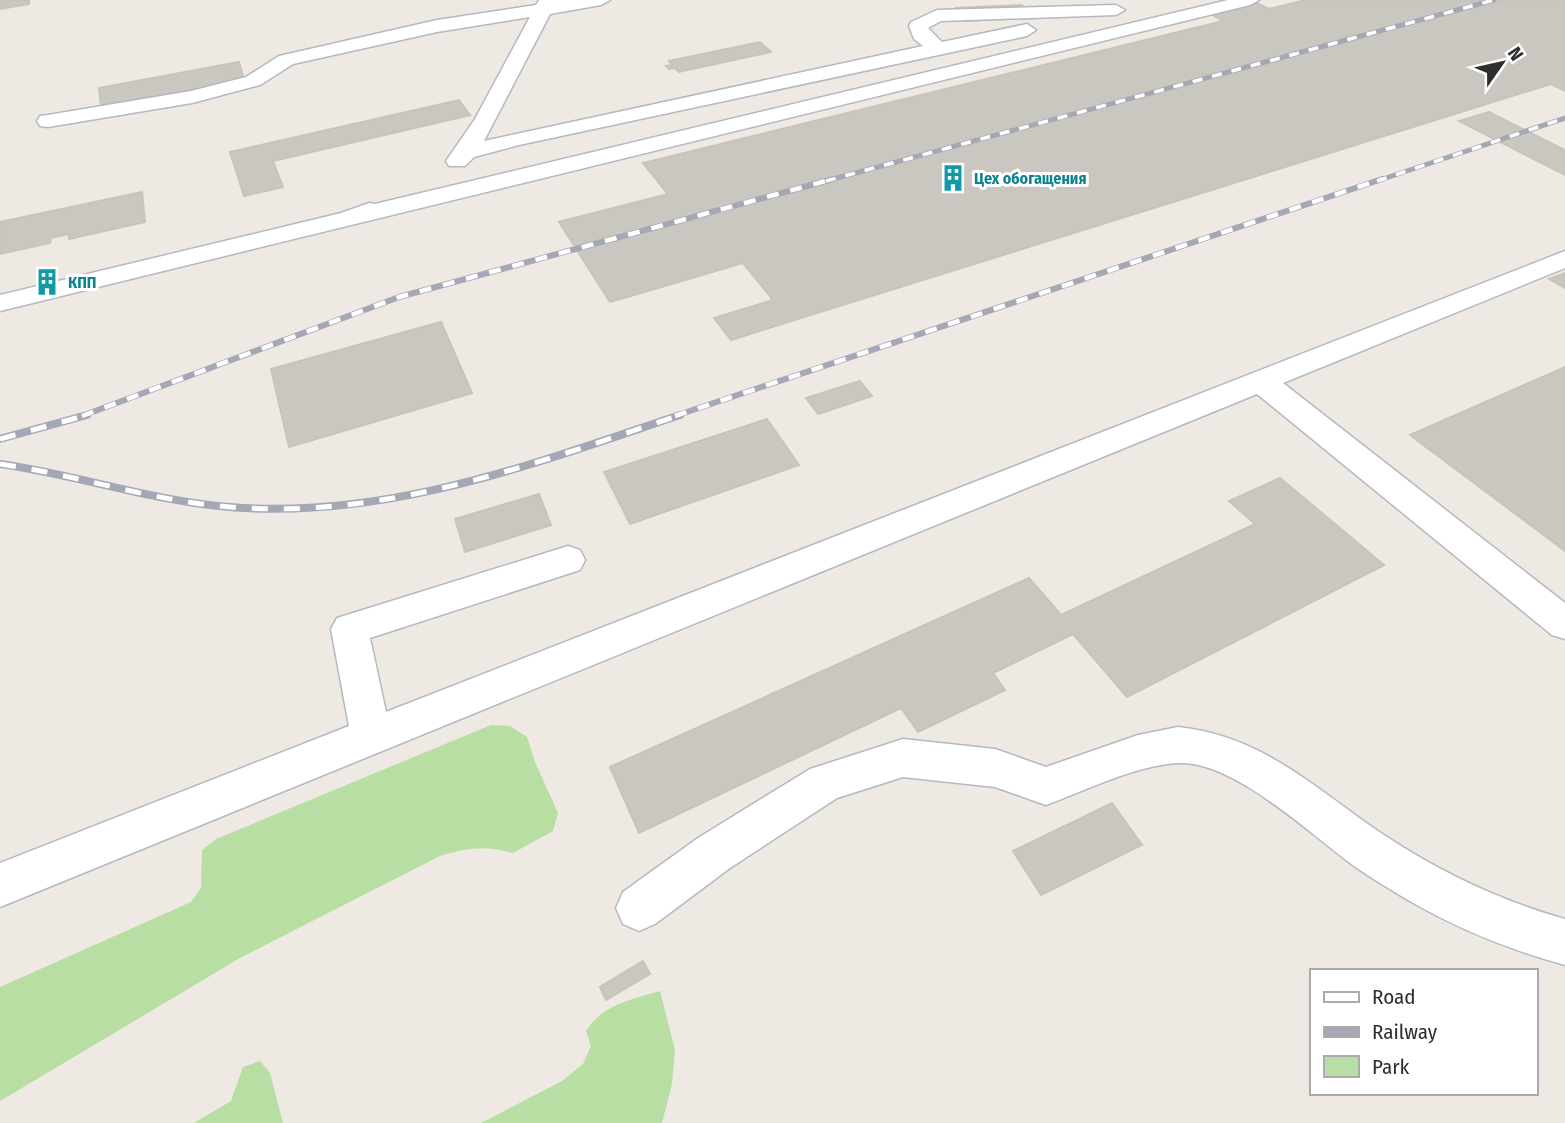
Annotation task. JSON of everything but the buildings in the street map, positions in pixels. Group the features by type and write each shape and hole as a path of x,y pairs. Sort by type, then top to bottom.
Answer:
{"lane":[{"path":"486,0 546,5"},
{"path":"48,121 192,96 253,81 286,60 438,26 546,5 601,0"},
{"path":"0,303 1250,0"},
{"path":"466,152 546,5"},
{"path":"349,218 431,179 466,152 1139,5"},
{"path":"939,49 921,35 918,26 937,16 1116,10"},
{"path":"0,885 1565,259"},
{"path":"1259,380 1565,624"},
{"path":"371,737 350,629 568,560"},
{"path":"639,908 713,853 825,783 904,758 995,768 1046,786 1138,753 1178,745 1232,756 1263,774 1373,853 1426,885 1500,921 1565,942"}],"green space":[{"path":"491,725 510,726 527,737 558,813 553,831 513,853 476,848 440,856 240,958 0,1101 0,987 191,902 201,888 202,850 216,839"},
{"path":"660,991 675,1050 672,1084 662,1123 481,1123 562,1081 583,1064 591,1046 586,1031 600,1015 619,1004"},
{"path":"260,1061 270,1073 283,1123 194,1123 231,1101 243,1067"}],"railway":[{"path":"826,181 1494,0"},
{"path":"1377,181 1565,118"},
{"path":"82,416 399,297 833,179"},
{"path":"675,416 1382,179"},
{"path":"0,439 87,415"},
{"path":"0,464 201,504 288,509 346,505 460,484 515,469 680,415"}],"place":[{"name":"Цех обогащения","path":"953,178"},
{"name":"КПП","path":"47,282"}]}
